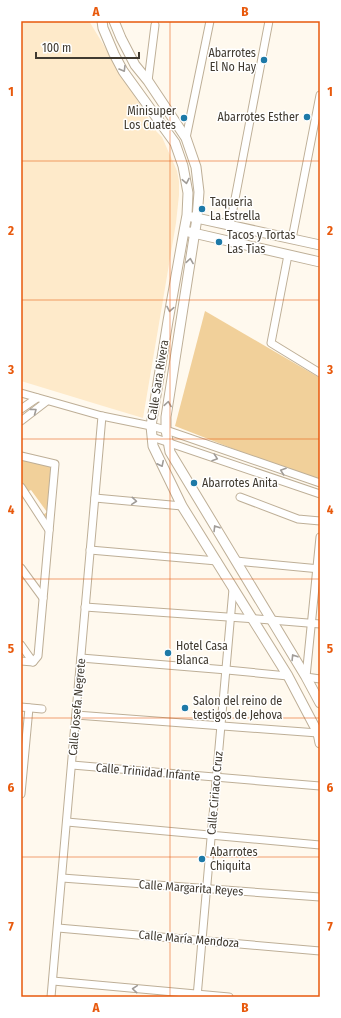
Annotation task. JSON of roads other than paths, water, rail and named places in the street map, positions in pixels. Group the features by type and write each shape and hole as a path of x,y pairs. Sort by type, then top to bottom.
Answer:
{"street":[{"name":"Calle Sara Rivera","path":"102,21 103,28 123,71 175,143 183,166 188,193 187,215 151,426 153,446 182,506 288,676 318,733 320,743"},
{"name":"Calle Sara Rivera","path":"114,21 135,65 148,81 186,138 196,167 200,192 195,234 166,418 166,430 170,452 306,677 320,703"},
{"path":"186,138 210,21"},
{"path":"230,225 269,21"},
{"path":"148,81 155,25"},
{"path":"292,239 320,94"},
{"path":"187,215 320,245"},
{"path":"184,231 320,262"},
{"path":"288,255 271,343 320,373"},
{"path":"21,400 24,394 102,416 166,430 320,484"},
{"path":"21,409 37,398"},
{"path":"21,421 48,401"},
{"name":"Calle Josefa Negrete","path":"52,997 102,416"},
{"path":"152,437 320,494"},
{"path":"21,456 55,464 38,656 33,662"},
{"path":"21,487 49,530"},
{"path":"240,497 298,519 320,521"},
{"path":"95,498 182,506"},
{"path":"320,537 306,677 320,679"},
{"path":"90,550 217,561"},
{"path":"236,561 318,569"},
{"path":"21,568 43,598"},
{"name":"Calle Ciriaco Cruz","path":"198,996 233,589"},
{"path":"85,607 320,624"},
{"path":"21,645 33,662"},
{"path":"81,658 288,676"},
{"path":"21,661 33,662"},
{"path":"21,707 42,709"},
{"path":"21,794 29,708"},
{"path":"76,714 318,733"},
{"name":"Calle Trinidad Infante","path":"72,765 320,786"},
{"path":"67,822 320,845"},
{"name":"Calle Margarita Reyes","path":"62,878 320,897"},
{"name":"Calle María Mendoza","path":"58,928 320,951"},
{"path":"53,981 198,996 229,997"}],"place":[{"name":"Abarrotes El No Hay","path":"264,60"},
{"name":"Abarrotes Esther","path":"307,117"},
{"name":"Minisuper Los Cuates","path":"184,118"},
{"name":"Taqueria La Estrella","path":"202,209"},
{"name":"Tacos y Tortas Las Tias","path":"219,242"},
{"name":"Abarrotes Anita","path":"194,483"},
{"name":"Hotel Casa Blanca","path":"168,653"},
{"name":"Salon del reino de testigos de Jehova","path":"185,708"},
{"name":"Abarrotes Chiquita","path":"202,859"}]}
